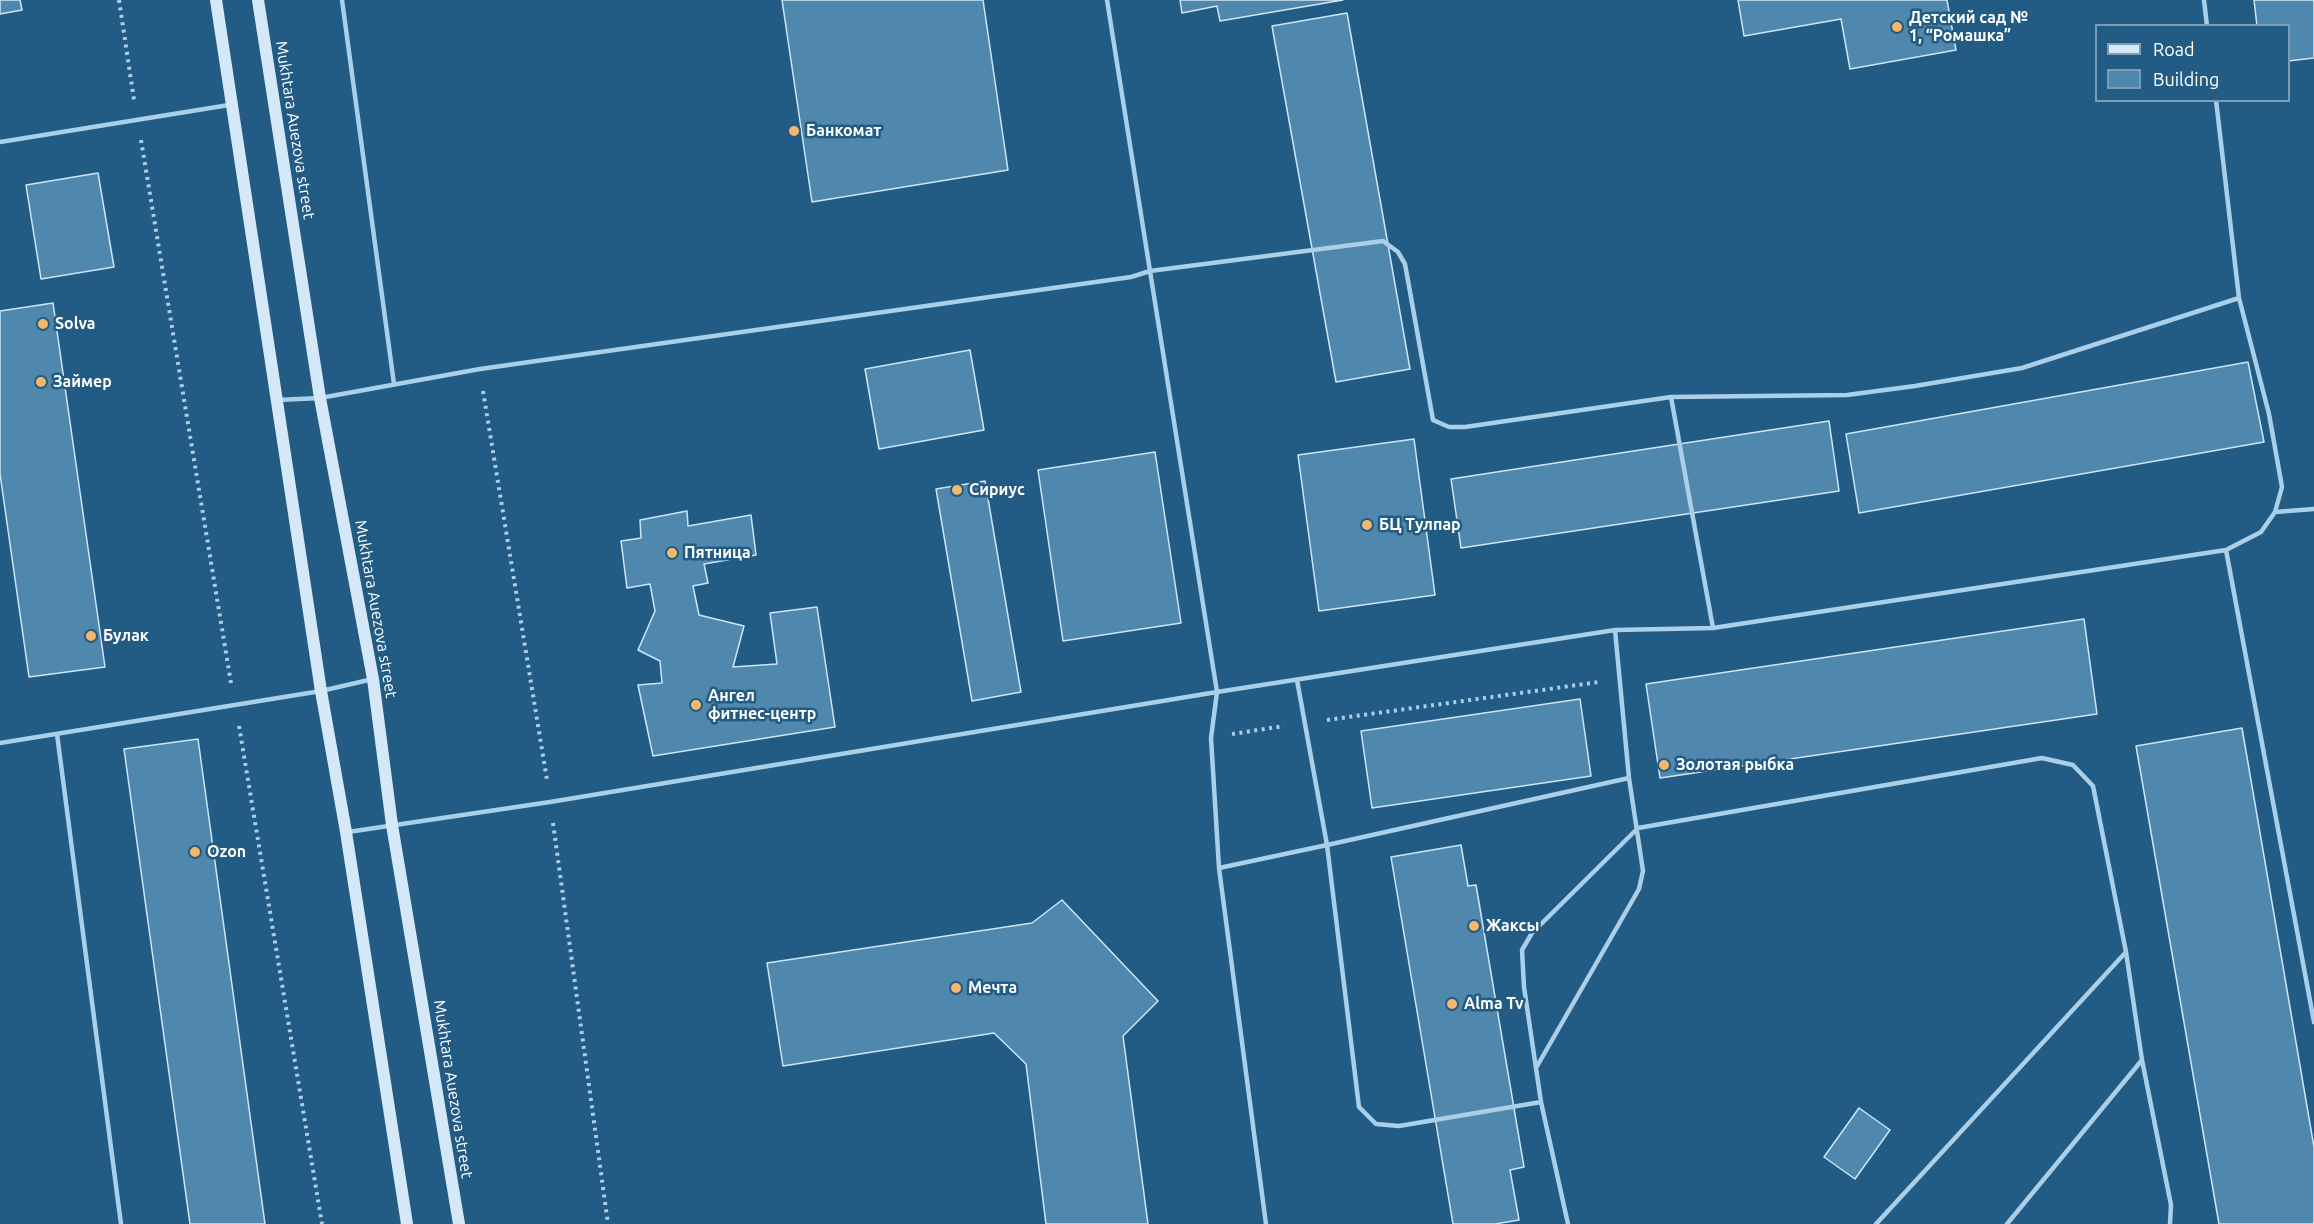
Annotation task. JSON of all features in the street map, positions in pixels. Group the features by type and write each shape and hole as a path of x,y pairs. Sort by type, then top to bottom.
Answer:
{"main road":[{"path":"216,0 321,691 346,832 407,1224"},
{"name":"Mukhtara Auezova street","path":"258,0 320,398 373,680 392,825 459,1224"}],"lane":[{"path":"342,0 394,384"},
{"path":"1107,0 1217,692 1211,738 1219,868 1266,1224"},
{"path":"2204,0 2207,24"},
{"path":"346,832 550,802 1217,692 1615,630 1713,628 2226,550 2261,532 2275,512 2282,487 2269,414 2239,298 2216,102"},
{"path":"0,142 232,105"},
{"path":"278,400 320,398 480,369 1131,277 1150,271 1383,241 1398,252 1405,264 1433,420 1449,427 1465,427 1671,397 1847,394 1915,386 2022,368 2239,298"},
{"path":"1671,397 1713,628"},
{"path":"2275,512 2314,509"},
{"path":"2226,550 2314,1022"},
{"path":"1536,1068 1639,889 1643,871 1629,778 1615,630"},
{"path":"0,743 235,706 373,680"},
{"path":"1297,680 1328,845 1359,1107 1376,1124 1399,1126 1541,1102"},
{"path":"57,734 121,1224"},
{"path":"1568,1224 1541,1102 1524,987 1522,950 1532,933 1638,828 2042,758 2073,765 2093,786 2126,952 2142,1060 2171,1205 2170,1224"},
{"path":"1219,868 1629,778"},
{"path":"1876,1224 2126,952"},
{"path":"2007,1224 2142,1060"}],"path":[{"path":"119,0 322,1224"},
{"path":"1211,738 1620,680"}],"building":[{"path":"0,0 20,0 22,10 0,14"},
{"path":"782,0 983,0 1008,170 812,202"},
{"path":"1180,0 1343,0 1220,21 1217,6 1182,13"},
{"name":"Детский сад № 1, “Ромашка”","path":"1738,0 1947,0 1956,50 1850,69 1841,19 1744,36"},
{"path":"2254,0 2314,0 2314,58 2290,61 2290,24 2257,24"},
{"path":"1347,13 1410,369 1336,382 1272,26"},
{"path":"98,173 114,267 41,279 26,185"},
{"path":"53,303 105,667 29,677 0,474 0,311"},
{"path":"970,350 984,430 879,449 865,369"},
{"path":"2248,362 2264,442 1859,513 1846,434"},
{"path":"1829,421 1839,491 1461,548 1451,479"},
{"name":"БЦ Тулпар","path":"1414,439 1435,595 1319,611 1298,455"},
{"path":"1155,452 1181,623 1063,641 1038,470"},
{"path":"985,481 1021,692 972,701 936,489"},
{"path":"687,511 688,526 751,515 756,555 704,564 708,583 693,586 699,615 744,626 733,667 777,664 770,613 817,607 835,727 653,756 638,685 662,683 660,661 638,650 655,611 650,584 627,588 621,541 641,538 640,520"},
{"path":"2084,619 2097,714 1660,778 1646,684"},
{"path":"1580,699 1591,776 1372,808 1361,731"},
{"path":"2242,728 2314,1147 2314,1224 2219,1224 2136,746"},
{"path":"198,739 265,1224 190,1224 124,749"},
{"path":"1461,845 1468,886 1476,885 1524,1167 1510,1170 1519,1220 1495,1224 1453,1224 1391,857"},
{"path":"1062,900 1158,1001 1123,1036 1148,1224 1046,1224 1026,1064 994,1033 783,1066 767,963 1032,923"},
{"path":"1859,1108 1890,1130 1855,1179 1824,1157"}],"place":[{"name":"Детский сад № 1, “Ромашка”","path":"1897,27"},
{"name":"Банкомат","path":"794,131"},
{"name":"Solva","path":"43,324"},
{"name":"Займер","path":"41,382"},
{"name":"Сириус","path":"957,490"},
{"name":"БЦ Тулпар","path":"1367,525"},
{"name":"Пятница","path":"672,553"},
{"name":"Булак","path":"91,636"},
{"name":"Ангел фитнес-центр","path":"696,705"},
{"name":"Золотая рыбка","path":"1664,765"},
{"name":"Ozon","path":"195,852"},
{"name":"Жаксы","path":"1474,926"},
{"name":"Мечта","path":"956,988"},
{"name":"Alma Tv","path":"1452,1004"}]}
